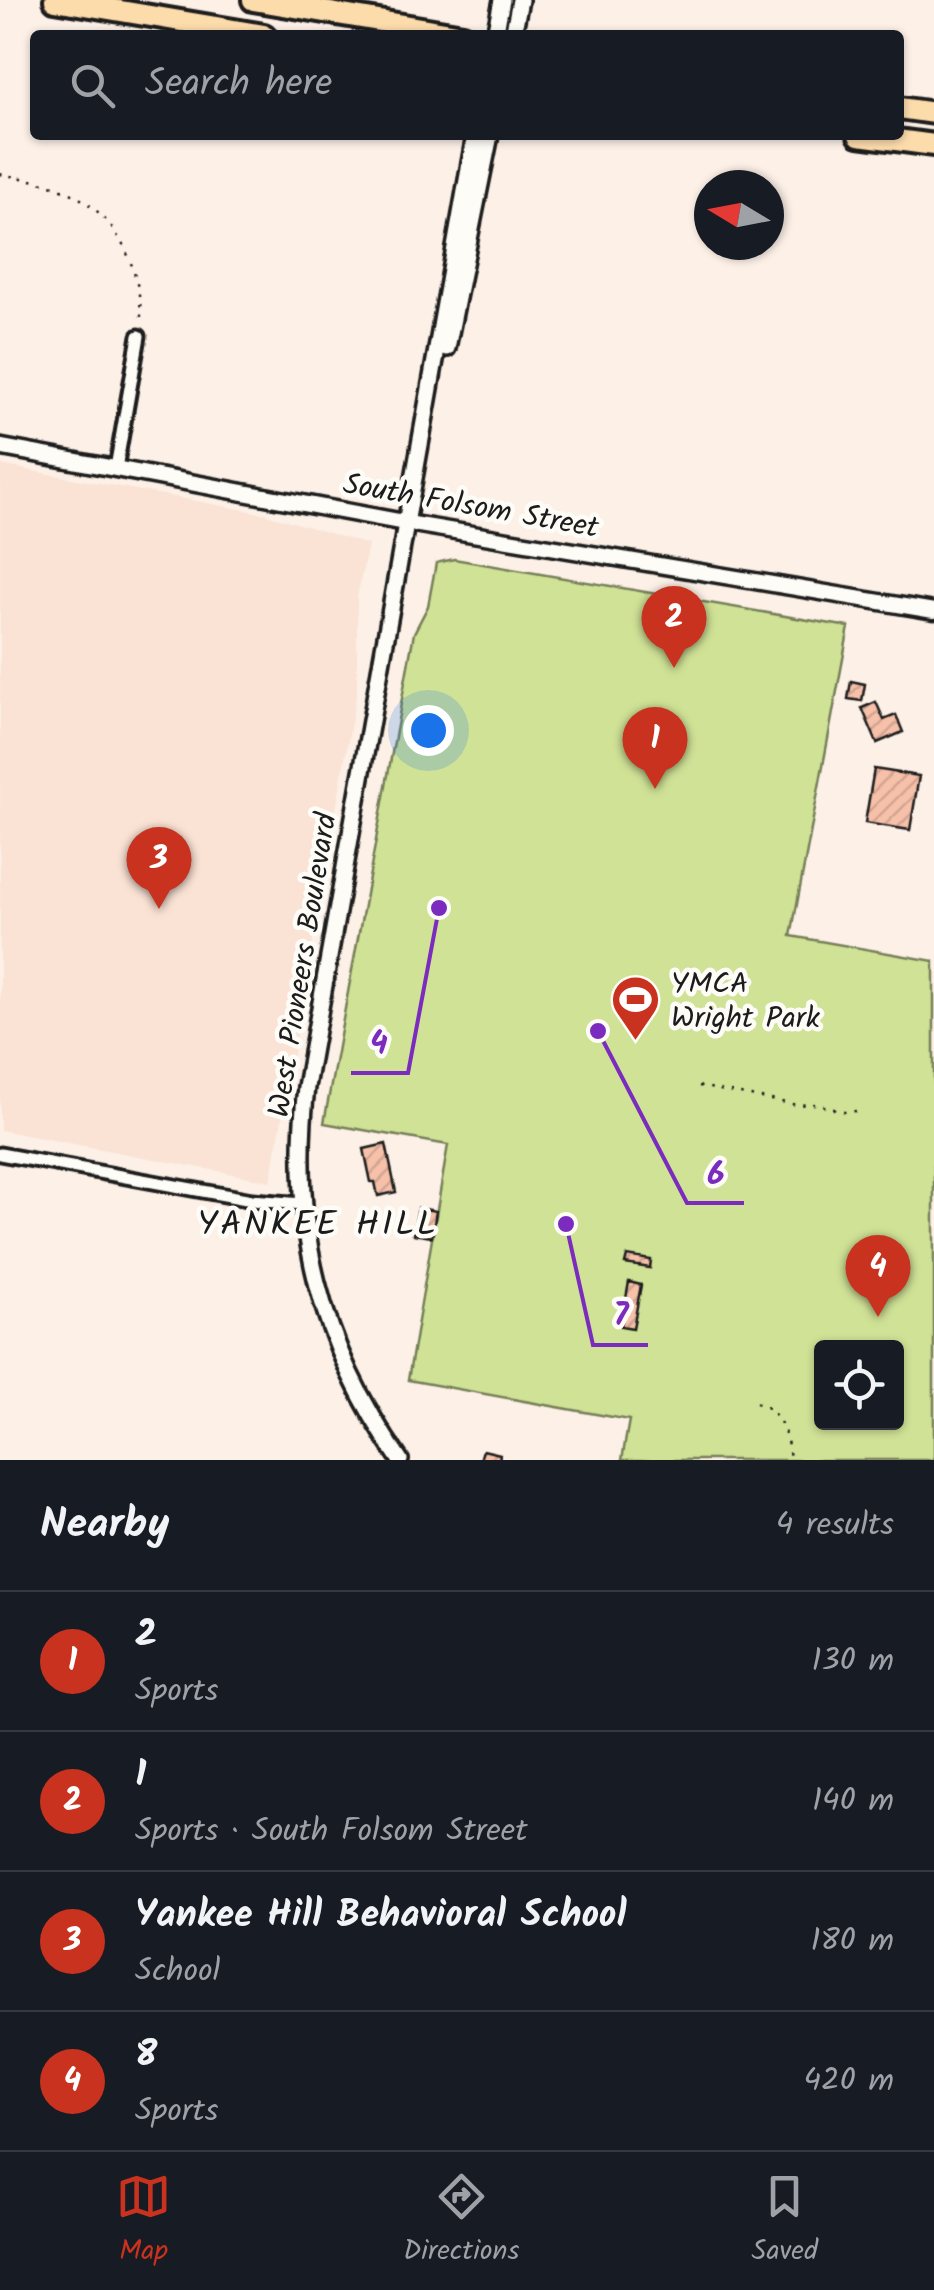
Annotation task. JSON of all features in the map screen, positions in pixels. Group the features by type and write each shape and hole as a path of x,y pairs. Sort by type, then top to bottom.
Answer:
{"highway":[{"path":"55,0 234,30"},
{"path":"253,0 433,30"},
{"path":"904,109 934,113"},
{"path":"896,140 934,145"}],"main road":[{"path":"496,30 502,0"},
{"path":"514,30 520,0"},
{"name":"West Pioneers Boulevard","path":"400,1460 356,1387 331,1331 314,1271 303,1204 301,1146 306,1087 474,140"},
{"name":"West Pioneers Boulevard","path":"407,523 489,140"},
{"name":"South Folsom Street","path":"0,446 407,523"}],"street":[{"path":"116,468 139,336"},
{"name":"South Folsom Street","path":"407,523 934,611"},
{"path":"0,1154 252,1200 303,1204"}],"path":[{"path":"0,174 65,190 114,230 126,249 138,284 139,336"},
{"path":"699,1086 797,1105 817,1104 844,1112 860,1106"},
{"path":"756,1403 776,1416 788,1442 790,1460"}],"shaded area":[{"path":"0,465 266,514 368,545 357,596 357,689 271,1181 0,1130"}],"green space":[{"name":"YMCA Wright Park","path":"454,559 849,627 791,936 934,961 934,1460 622,1460 629,1420 408,1380 448,1145 324,1123 414,633 428,606 436,563"}],"building":[{"path":"851,681 865,684 862,701 848,699"},
{"path":"876,702 884,720 896,715 903,732 877,743 862,708"},
{"path":"874,769 919,776 910,830 865,823"},
{"path":"386,1144 396,1192 378,1196 364,1149"},
{"path":"418,1208 436,1211 432,1237 413,1234"},
{"path":"627,1256 651,1260 650,1268 625,1264"},
{"path":"629,1282 641,1285 633,1328 621,1326"},
{"path":"483,1450 500,1454 499,1460 480,1460"}],"place":[{"name":"1","path":"674,668"},
{"name":"2","path":"655,789"},
{"name":"4","path":"439,908"},
{"name":"Yankee Hill Behavioral School","path":"159,909"},
{"name":"6","path":"598,1031"},
{"name":"YMCA Wright Park","path":"636,1042"},
{"name":"7","path":"566,1224"},
{"name":"8","path":"878,1317"}],"district":[{"name":"YANKEE HILL","path":"318,1223"}]}
